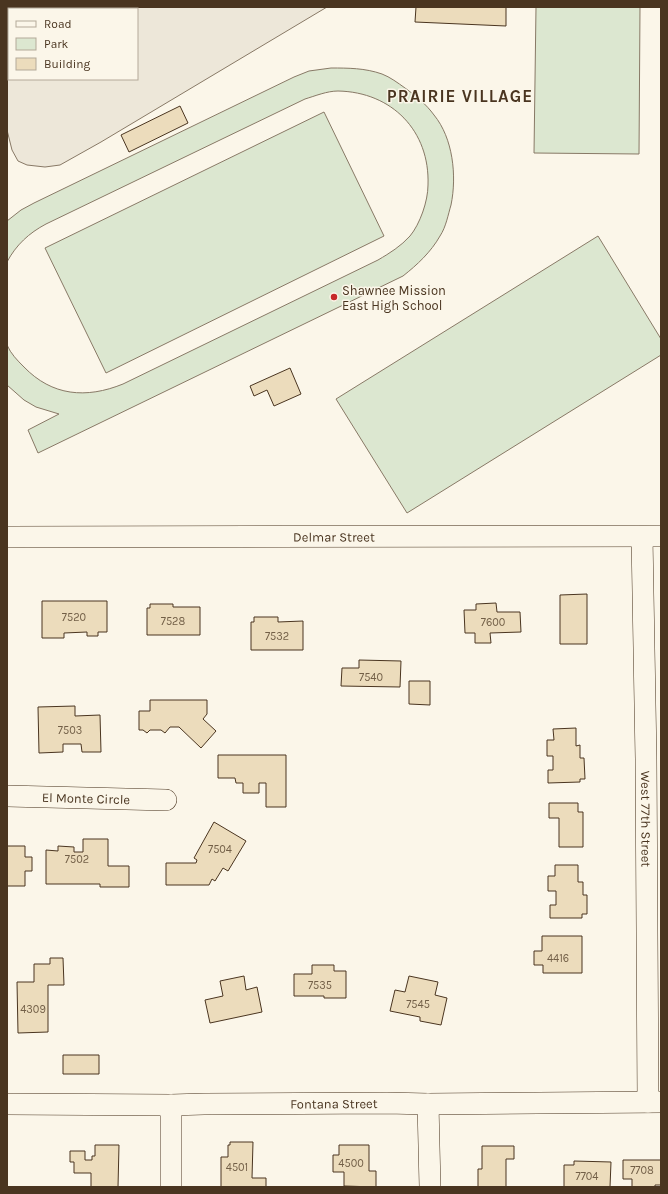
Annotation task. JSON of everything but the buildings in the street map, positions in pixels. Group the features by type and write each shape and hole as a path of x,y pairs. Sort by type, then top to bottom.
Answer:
{"street":[{"name":"Delmar Street","path":"7,537 652,536"},
{"name":"West 77th Street","path":"652,536 646,767 654,1102"},
{"name":"El Monte Circle","path":"7,796 166,800"},
{"name":"Fontana Street","path":"7,1104 171,1105 654,1102"},
{"path":"428,1104 430,1187"},
{"path":"171,1105 171,1187"}],"green space":[{"path":"536,7 640,7 639,154 534,153"},
{"path":"331,68 363,69 382,74 394,80 421,100 431,111 446,135 452,158 454,182 453,194 447,221 442,232 428,253 403,276 38,453 28,430 59,414 36,407 24,400 7,385 7,345 10,351 24,367 35,377 58,389 70,392 96,392 123,384 378,260 395,249 414,231 423,212 428,191 427,165 415,132 404,118 391,107 375,99 357,93 334,91 305,99 46,224 34,231 24,240 14,250 7,262 7,221 21,210 34,203 294,77 309,71"},
{"path":"324,112 384,236 106,373 45,248"},
{"path":"598,236 661,339 661,355 407,513 336,399"}],"shaded area":[{"path":"7,7 327,7 60,165 45,167 27,165 18,161 12,150 7,130"}],"place":[{"name":"Shawnee Mission East High School","path":"334,297"}],"district":[{"name":"PRAIRIE VILLAGE","path":"460,96"}]}
